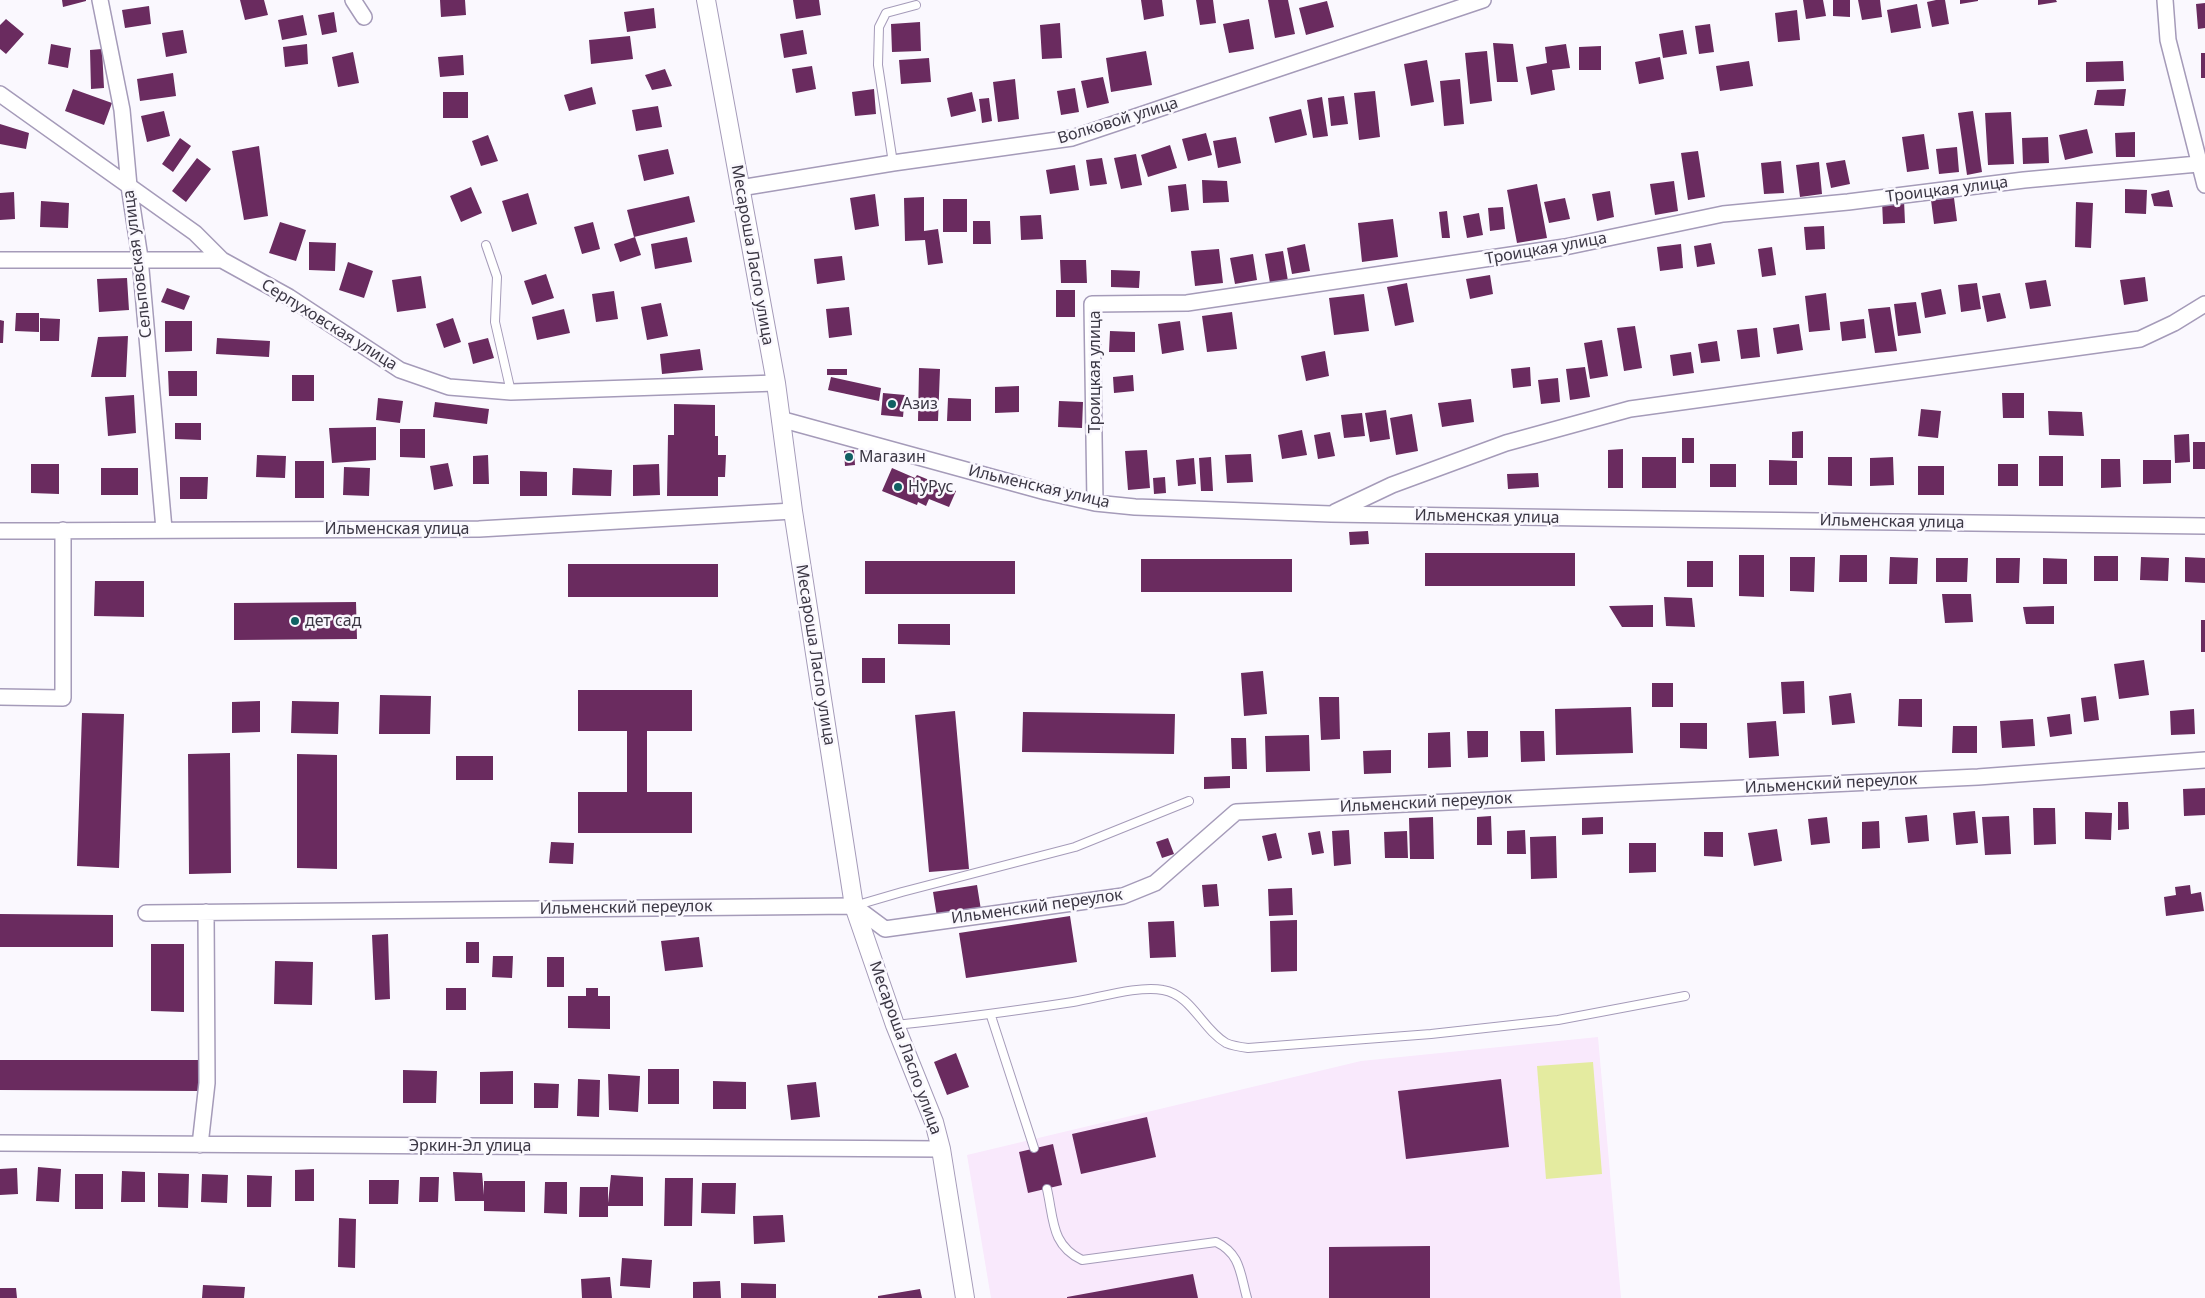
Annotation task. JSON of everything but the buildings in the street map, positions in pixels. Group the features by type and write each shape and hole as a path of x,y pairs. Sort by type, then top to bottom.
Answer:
{"street":[{"name":"Сельповская улица","path":"100,0 122,110 129,186 140,258 164,529"},
{"path":"353,0 364,17"},
{"name":"Месароша Ласло улица","path":"706,0 776,383 793,511 854,906 895,1025 934,1122 941,1149 965,1298"},
{"name":"Волковой улица","path":"740,188 893,163 1072,138 1483,0"},
{"path":"2165,0 2168,40 2198,164 2205,185"},
{"name":"Серпуховская улица","path":"0,94 196,232 222,260 289,297 400,370 449,387 511,392 776,383"},
{"name":"Троицкая улица","path":"1095,503 1092,304 1187,303 1565,247 1723,214 1848,202 2024,180 2198,164"},
{"path":"0,260 140,258 222,260"},
{"path":"1331,514 1392,485 1506,443 1630,409 2140,339 2174,323 2205,304"},
{"name":"Ильменская улица","path":"780,419 1046,492 1095,503 1135,507 1331,514 2205,526"},
{"name":"Ильменская улица","path":"0,530 478,529 793,511"},
{"path":"0,697 63,698 63,530"},
{"name":"Ильменский переулок","path":"146,912 854,906 885,929 1123,896 1155,883 1236,812 1978,777 2205,760"},
{"path":"200,1145 207,1082 206,912"},
{"name":"Эркин-Эл улица","path":"0,1143 941,1149"}],"lane":[{"path":"893,163 878,65 879,27 886,13 916,5"},
{"path":"486,245 497,277 495,322 511,392"},
{"path":"854,906 1075,847 1189,801"},
{"path":"895,1025 991,1016 1030,1007 1146,989 1162,990 1178,994 1224,1042 1236,1047 1248,1048 1431,1034 1558,1020 1685,996"},
{"path":"991,1016 1034,1148"},
{"path":"1046,1189 1059,1242 1069,1254 1082,1260 1216,1242 1229,1248 1236,1259 1247,1298"}],"shaded area":[{"path":"1598,1037 1621,1298 991,1298 967,1155 1361,1061"}],"green space":[{"path":"1593,1062 1602,1174 1546,1179 1537,1066"}],"place":[{"name":"Азиз","path":"892,404"},
{"name":"Магазин","path":"849,457"},
{"name":"НуРус","path":"898,487"},
{"name":"дет сад","path":"295,621"}]}
